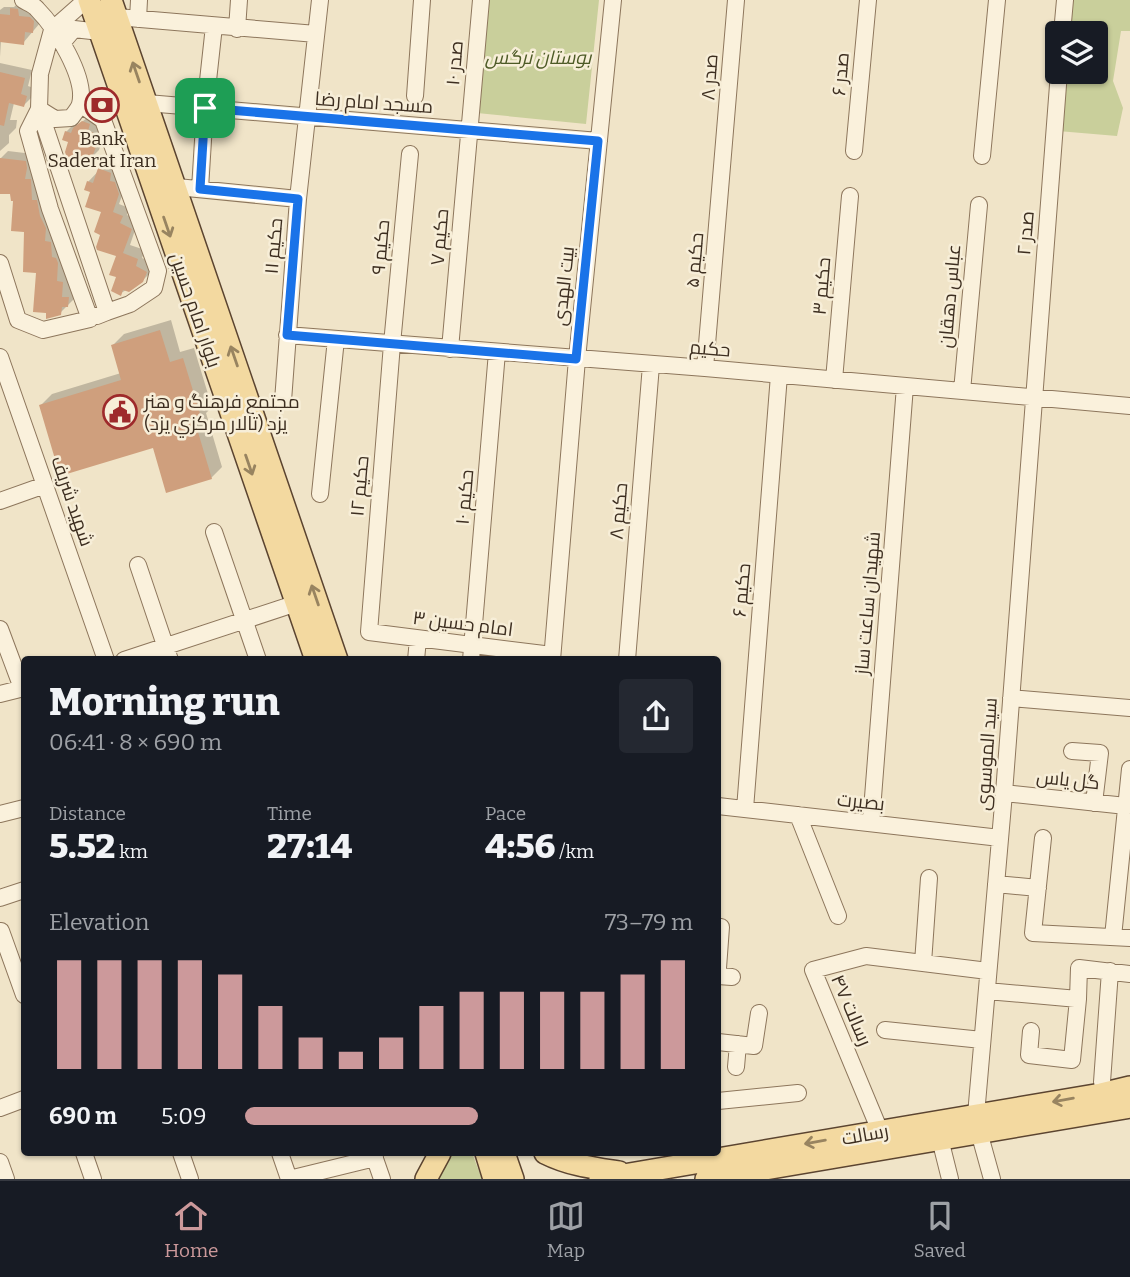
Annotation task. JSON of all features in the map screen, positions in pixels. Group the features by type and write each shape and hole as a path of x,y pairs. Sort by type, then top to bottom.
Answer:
{"main road":[{"name":"بلوار امام حسین","path":"88,0 315,656"},
{"name":"بلوار امام حسین","path":"122,12 147,103 336,656"},
{"path":"156,195 177,187"},
{"name":"رسالت","path":"708,1164 797,1171 940,1139 978,1124 1130,1087"},
{"name":"رسالت","path":"600,1179 708,1164 880,1131 978,1124 1130,1107"},
{"path":"426,1179 438,1156"},
{"path":"487,1156 494,1179"},
{"path":"505,1156 513,1179"},
{"path":"551,1156 587,1168 631,1174"}],"street":[{"path":"23,0 36,7 71,56 79,85 80,104 71,118 55,120 39,109"},
{"path":"88,0 57,36 40,74 39,109 107,312"},
{"path":"122,12 139,0"},
{"path":"237,29 239,0"},
{"name":"حکیم ۱۱","path":"283,401 298,199 320,0"},
{"path":"415,96 422,0"},
{"name":"صدر ۱۰","path":"470,129 481,0"},
{"name":"بیت الهدی","path":"552,656 576,359 613,0"},
{"name":"صدر ۸","path":"724,157 736,0"},
{"name":"صدر ۶","path":"854,151 868,0"},
{"path":"982,156 997,0"},
{"path":"1063,21 1065,0"},
{"path":"122,12 237,29 316,34"},
{"path":"200,189 214,26"},
{"path":"57,36 74,29 100,32"},
{"name":"صدر ۲","path":"1033,397 1058,84"},
{"name":"مسجد امام رضا","path":"147,103 598,141"},
{"path":"0,263 18,320 43,330 90,319 131,304 154,288 158,271 103,120 80,104"},
{"path":"39,109 28,131 90,319"},
{"name":"حکیم ۷","path":"450,349 470,129"},
{"name":"حکیم ۹","path":"392,344 410,154"},
{"name":"حکیم ۵","path":"705,368 724,157"},
{"path":"44,186 61,181"},
{"path":"177,187 298,199"},
{"name":"حکیم ۳","path":"835,380 850,196"},
{"name":"عباس دهقان","path":"962,391 979,205"},
{"name":"حکیم","path":"287,335 705,368 1130,406"},
{"path":"320,494 336,339"},
{"name":"حکیم ۱۲","path":"369,632 392,344"},
{"name":"حکیم ۱۰","path":"471,653 498,352"},
{"name":"شهید شریف","path":"0,357 105,656"},
{"name":"حکیم ۸","path":"627,656 651,365"},
{"name":"حکیم ۶","path":"745,809 779,375"},
{"name":"شهیدان ساعت ساز","path":"871,823 905,386"},
{"name":"سید الموسوی","path":"978,1124 982,1040 1004,793 1033,397"},
{"path":"0,501 45,485"},
{"path":"214,532 257,656"},
{"path":"138,565 167,653"},
{"path":"149,656 167,653 245,620 297,603"},
{"path":"0,629 21,683"},
{"name":"امام حسین ۳","path":"369,632 418,639 471,653 532,656"},
{"path":"416,656 418,639"},
{"path":"0,694 21,689"},
{"path":"1011,698 1130,708"},
{"path":"1072,751 1100,753 1094,803"},
{"path":"1113,937 1130,769"},
{"name":"گل یاس","path":"1004,793 1126,806"},
{"name":"بصیرت","path":"721,806 1000,838"},
{"path":"0,814 21,809"},
{"path":"798,815 838,916"},
{"path":"1043,838 1033,933 1130,938"},
{"path":"929,878 923,963 988,971"},
{"path":"996,884 1038,888"},
{"path":"0,898 21,891"},
{"path":"1,931 21,987"},
{"name":"رسالت ۴۷","path":"880,1131 813,970 866,956 923,963"},
{"path":"1031,1031 1029,1055 1072,1060 1079,968 1130,974"},
{"path":"1102,1082 1111,971"},
{"path":"987,991 1078,999"},
{"path":"736,1067 759,1013"},
{"path":"885,1030 982,1040"},
{"path":"721,1042 746,1045"},
{"path":"721,1101 798,1093"},
{"path":"0,1108 21,1100"},
{"path":"978,1124 992,1179"},
{"path":"940,1139 950,1179"},
{"path":"85,1156 93,1179"},
{"path":"182,1156 190,1179"},
{"path":"281,1156 289,1179 374,1156 382,1179"}],"green space":[{"name":"بوستان نرگس","path":"489,0 599,0 586,124 477,113"},
{"path":"1073,0 1130,0 1130,31 1121,31 1113,81 1123,108 1117,136 1058,131 1064,84 1108,84 1108,21 1070,21"},
{"path":"446,1156 473,1156 482,1179 435,1179"}],"building":[{"path":"10,8 18,9 19,16 30,17 34,21 33,33 25,32 24,45 0,42 0,14 10,15"},
{"path":"0,72 25,78 21,94 27,96 24,107 9,103 4,126 0,125"},
{"path":"82,121 90,124 88,131 97,134 99,139 91,160 76,155 74,161 67,158 65,152 68,142 62,140 65,131 71,133"},
{"path":"0,158 26,161 25,179 31,179 32,200 37,200 46,228 45,241 51,242 52,257 56,258 58,263 57,281 63,282 62,297 69,297 68,307 62,307 61,315 46,319 46,313 33,312 36,273 23,272 24,232 11,231 13,201 10,194 0,194"},
{"path":"98,168 111,173 110,181 115,182 119,194 113,212 123,216 120,223 132,229 123,253 138,259 136,266 147,272 143,282 129,292 123,290 121,296 111,291 116,277 109,275 116,256 97,250 96,247 100,235 94,232 101,212 85,207 90,192 84,190 87,181 93,183"},
{"name":"مجتمع فرهنگ و هنر یزد (تالار مركزي یزد)","path":"160,330 170,362 183,358 202,420 195,422 212,479 166,493 153,448 60,476 39,405 121,380 111,345"}],"place":[{"name":"Bank Saderat Iran","path":"102,105"},
{"name":"مجتمع فرهنگ و هنر یزد (تالار مركزي یزد)","path":"120,412"}],"route":[{"path":"205,108 598,141 576,359 287,335 298,199 200,189 205,108"}]}
